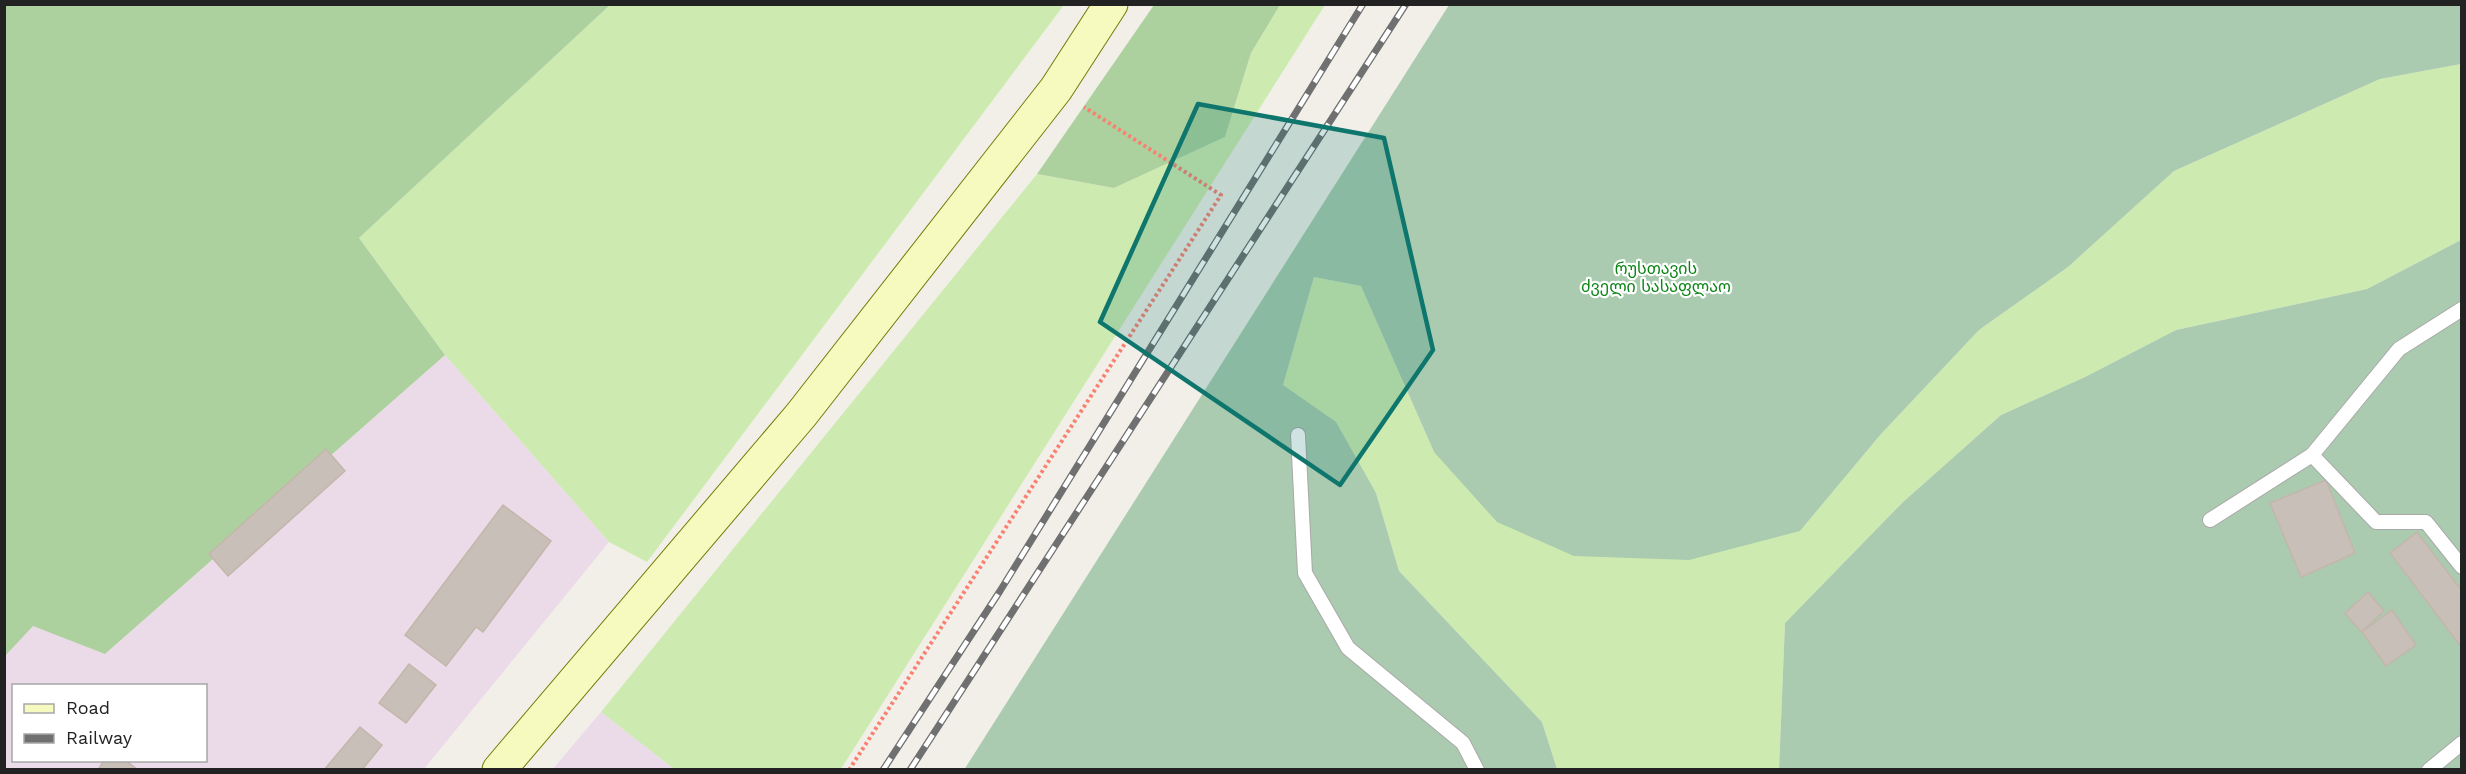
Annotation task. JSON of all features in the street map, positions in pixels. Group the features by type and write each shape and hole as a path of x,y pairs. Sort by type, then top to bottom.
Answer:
{"main road":[{"path":"499,770 801,415 1056,89 1111,4"}],"lane":[{"path":"2210,520 2312,455 2399,349 2462,309"},
{"path":"1298,435 1305,573 1348,648 1463,743 1477,770"},
{"path":"2312,455 2376,522 2426,522 2462,567"},
{"path":"2429,770 2462,743"}],"path":[{"path":"849,770 1221,195 1056,89"}],"highlighted area":[{"path":"1198,104 1384,138 1433,350 1340,485 1100,322"}],"shaded area":[{"path":"445,355 609,542 424,769 5,769 4,656 33,625 105,654"},
{"path":"601,712 674,769 552,770"}],"green space":[{"path":"5,5 610,5 359,238 445,355 105,654 33,626 5,656"},
{"path":"610,5 1064,5 647,562 609,542 445,355 359,238"},
{"path":"1154,5 1280,5 1251,53 1225,137 1114,188 1037,174"},
{"path":"1280,5 1325,5 841,769 674,769 601,712 1037,174 1114,188 1225,137 1251,53"},
{"name":"რუსთავის ძველი სასაფლაო","path":"1449,5 2461,5 2461,64 2380,79 2174,171 2068,267 1979,330 1881,434 1800,531 1689,560 1574,556 1497,522 1434,452 1361,286 1314,277 1283,385 1336,422 1376,493 1399,571 1542,722 1557,769 964,770"},
{"path":"2461,64 2461,240 2367,289 2176,330 2085,377 2001,415 1902,503 1785,623 1779,769 1557,769 1542,722 1399,571 1376,493 1283,385 1314,277 1361,286 1434,452 1800,531 1881,434 1979,330 2068,267 2174,171 2380,79"},
{"path":"2461,240 2461,769 1779,770 1785,623 1902,503 2001,415 2085,377 2176,330 2367,289"}],"building":[{"path":"326,449 345,471 228,576 209,554"},
{"path":"2326,480 2355,553 2301,577 2270,503"},
{"path":"503,505 551,541 483,632 476,627 446,666 405,635"},
{"path":"2417,532 2462,591 2462,648 2390,553"},
{"path":"2368,592 2384,611 2361,632 2345,613"},
{"path":"2392,610 2416,645 2386,666 2362,632"},
{"path":"409,664 436,685 406,723 379,703"},
{"path":"360,727 382,745 362,770 324,770"},
{"path":"103,762 128,762 138,770 98,770"}],"railway":[{"path":"883,770 1000,591 1363,4"},
{"path":"910,770 1406,4"}]}
